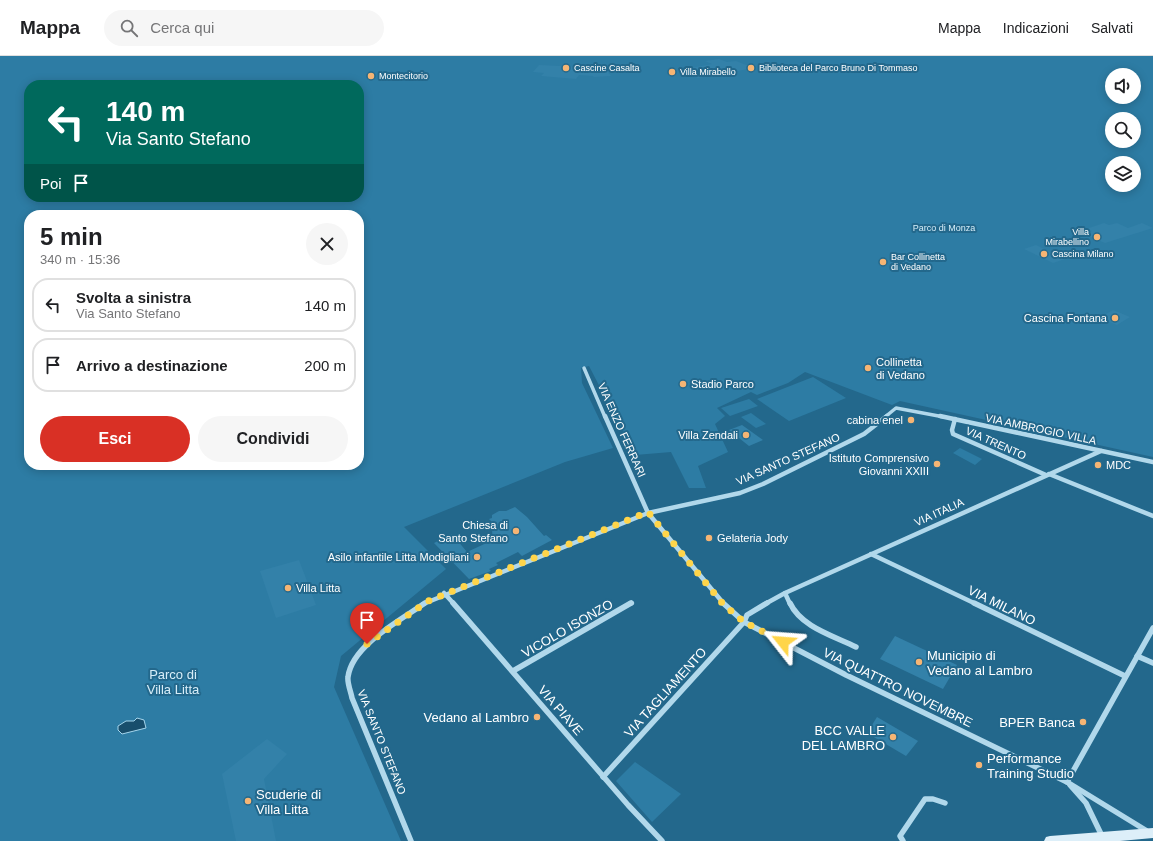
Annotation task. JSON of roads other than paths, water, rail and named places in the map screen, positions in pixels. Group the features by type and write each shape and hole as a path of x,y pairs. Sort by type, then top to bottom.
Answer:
{"main road":[{"path":"1050,841 1152,833"}],"street":[{"name":"VIA ENZO FERRARI","path":"584,368 648,512"},
{"name":"VIA SANTO STEFANO","path":"411,841 352,698 348,677 356,657 367,644 428,601 444,594 648,512 740,493 763,484 864,434 896,408 925,412"},
{"name":"VIA AMBROGIO VILLA","path":"925,412 1153,462"},
{"name":"VIA TRENTO","path":"955,419 952,430 953,434 1047,475"},
{"name":"VIA ITALIA","path":"744,622 747,615 785,593 1101,451"},
{"path":"1047,475 1153,516"},
{"name":"VIA QUATTRO NOVEMBRE","path":"648,512 723,604 744,622 846,675 1067,782 1152,833"},
{"name":"VIA MILANO","path":"871,554 1125,676"},
{"path":"785,593 794,612 808,624 856,648"},
{"name":"VIA PIAVE","path":"444,594 513,671 603,776 662,841"},
{"name":"VICOLO ISONZO","path":"513,671 632,603"},
{"name":"VIA TAGLIAMENTO","path":"603,776 744,622"},
{"path":"1067,782 1153,628"},
{"path":"1137,656 1153,663"},
{"name":"VIA QUATTRO NOVEMBRE","path":"1067,782 1086,803 1103,837"},
{"path":"903,841 900,836 910,819 925,799 933,799 945,803"}],"place":[{"name":"Cascine Casalta","path":"566,68"},
{"name":"Biblioteca del Parco Bruno Di Tommaso","path":"751,68"},
{"name":"Villa Mirabello","path":"672,72"},
{"name":"Montecitorio","path":"371,76"},
{"name":"Villa Mirabellino","path":"1097,237"},
{"name":"Cascina Milano","path":"1044,254"},
{"name":"Bar Collinetta di Vedano","path":"883,262"},
{"name":"Cascina Fontana","path":"1115,318"},
{"name":"Collinetta di Vedano","path":"868,368"},
{"name":"Stadio Parco","path":"683,384"},
{"name":"cabina enel","path":"911,420"},
{"name":"Villa Zendali","path":"746,435"},
{"name":"Istituto Comprensivo Giovanni XXIII","path":"937,464"},
{"name":"MDC","path":"1098,465"},
{"name":"Chiesa di Santo Stefano","path":"516,531"},
{"name":"Gelateria Jody","path":"709,538"},
{"name":"Asilo infantile Litta Modigliani","path":"477,557"},
{"name":"Villa Litta","path":"288,588"},
{"name":"Municipio di Vedano al Lambro","path":"919,662"},
{"name":"Vedano al Lambro","path":"537,717"},
{"name":"BPER Banca","path":"1083,722"},
{"name":"BCC VALLE DEL LAMBRO","path":"893,737"},
{"name":"Performance Training Studio","path":"979,765"},
{"name":"Scuderie di Villa Litta","path":"248,801"}],"park label":[{"name":"Parco di Monza","path":"944,228"},
{"name":"Parco di Villa Litta","path":"173,682"}]}
